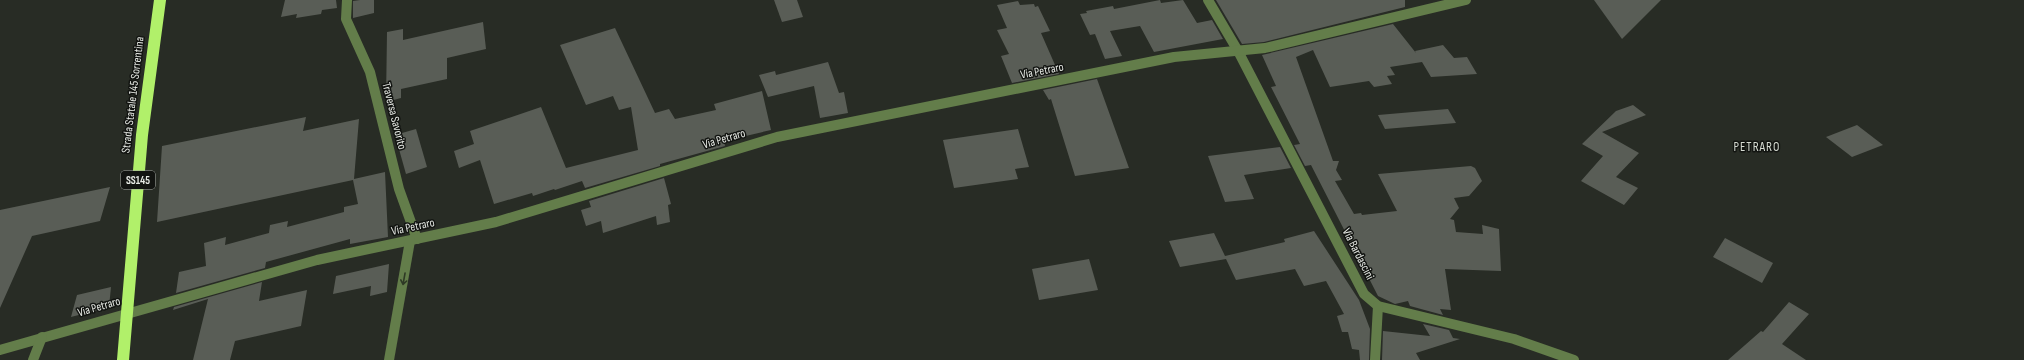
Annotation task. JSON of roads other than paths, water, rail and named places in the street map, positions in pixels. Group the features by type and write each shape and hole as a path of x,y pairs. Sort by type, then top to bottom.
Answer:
{"highway":[{"name":"Strada Statale 145 Sorrentina","path":"123,360 143,120 151,51 160,0"}],"street":[{"name":"Traversa Savorito","path":"347,0 346,19 370,72 399,189 414,240 389,360"},
{"name":"Via Bardascini","path":"1208,0 1238,51 1364,294 1378,306 1514,339 1574,360"},
{"name":"Via Petraro","path":"0,350 317,260 496,222 777,137 1174,57 1211,52 1265,48 1466,0"},
{"path":"1375,360 1378,306"},
{"path":"33,360 42,338"}],"district":[{"name":"PETRARO","path":"1757,147"}]}
